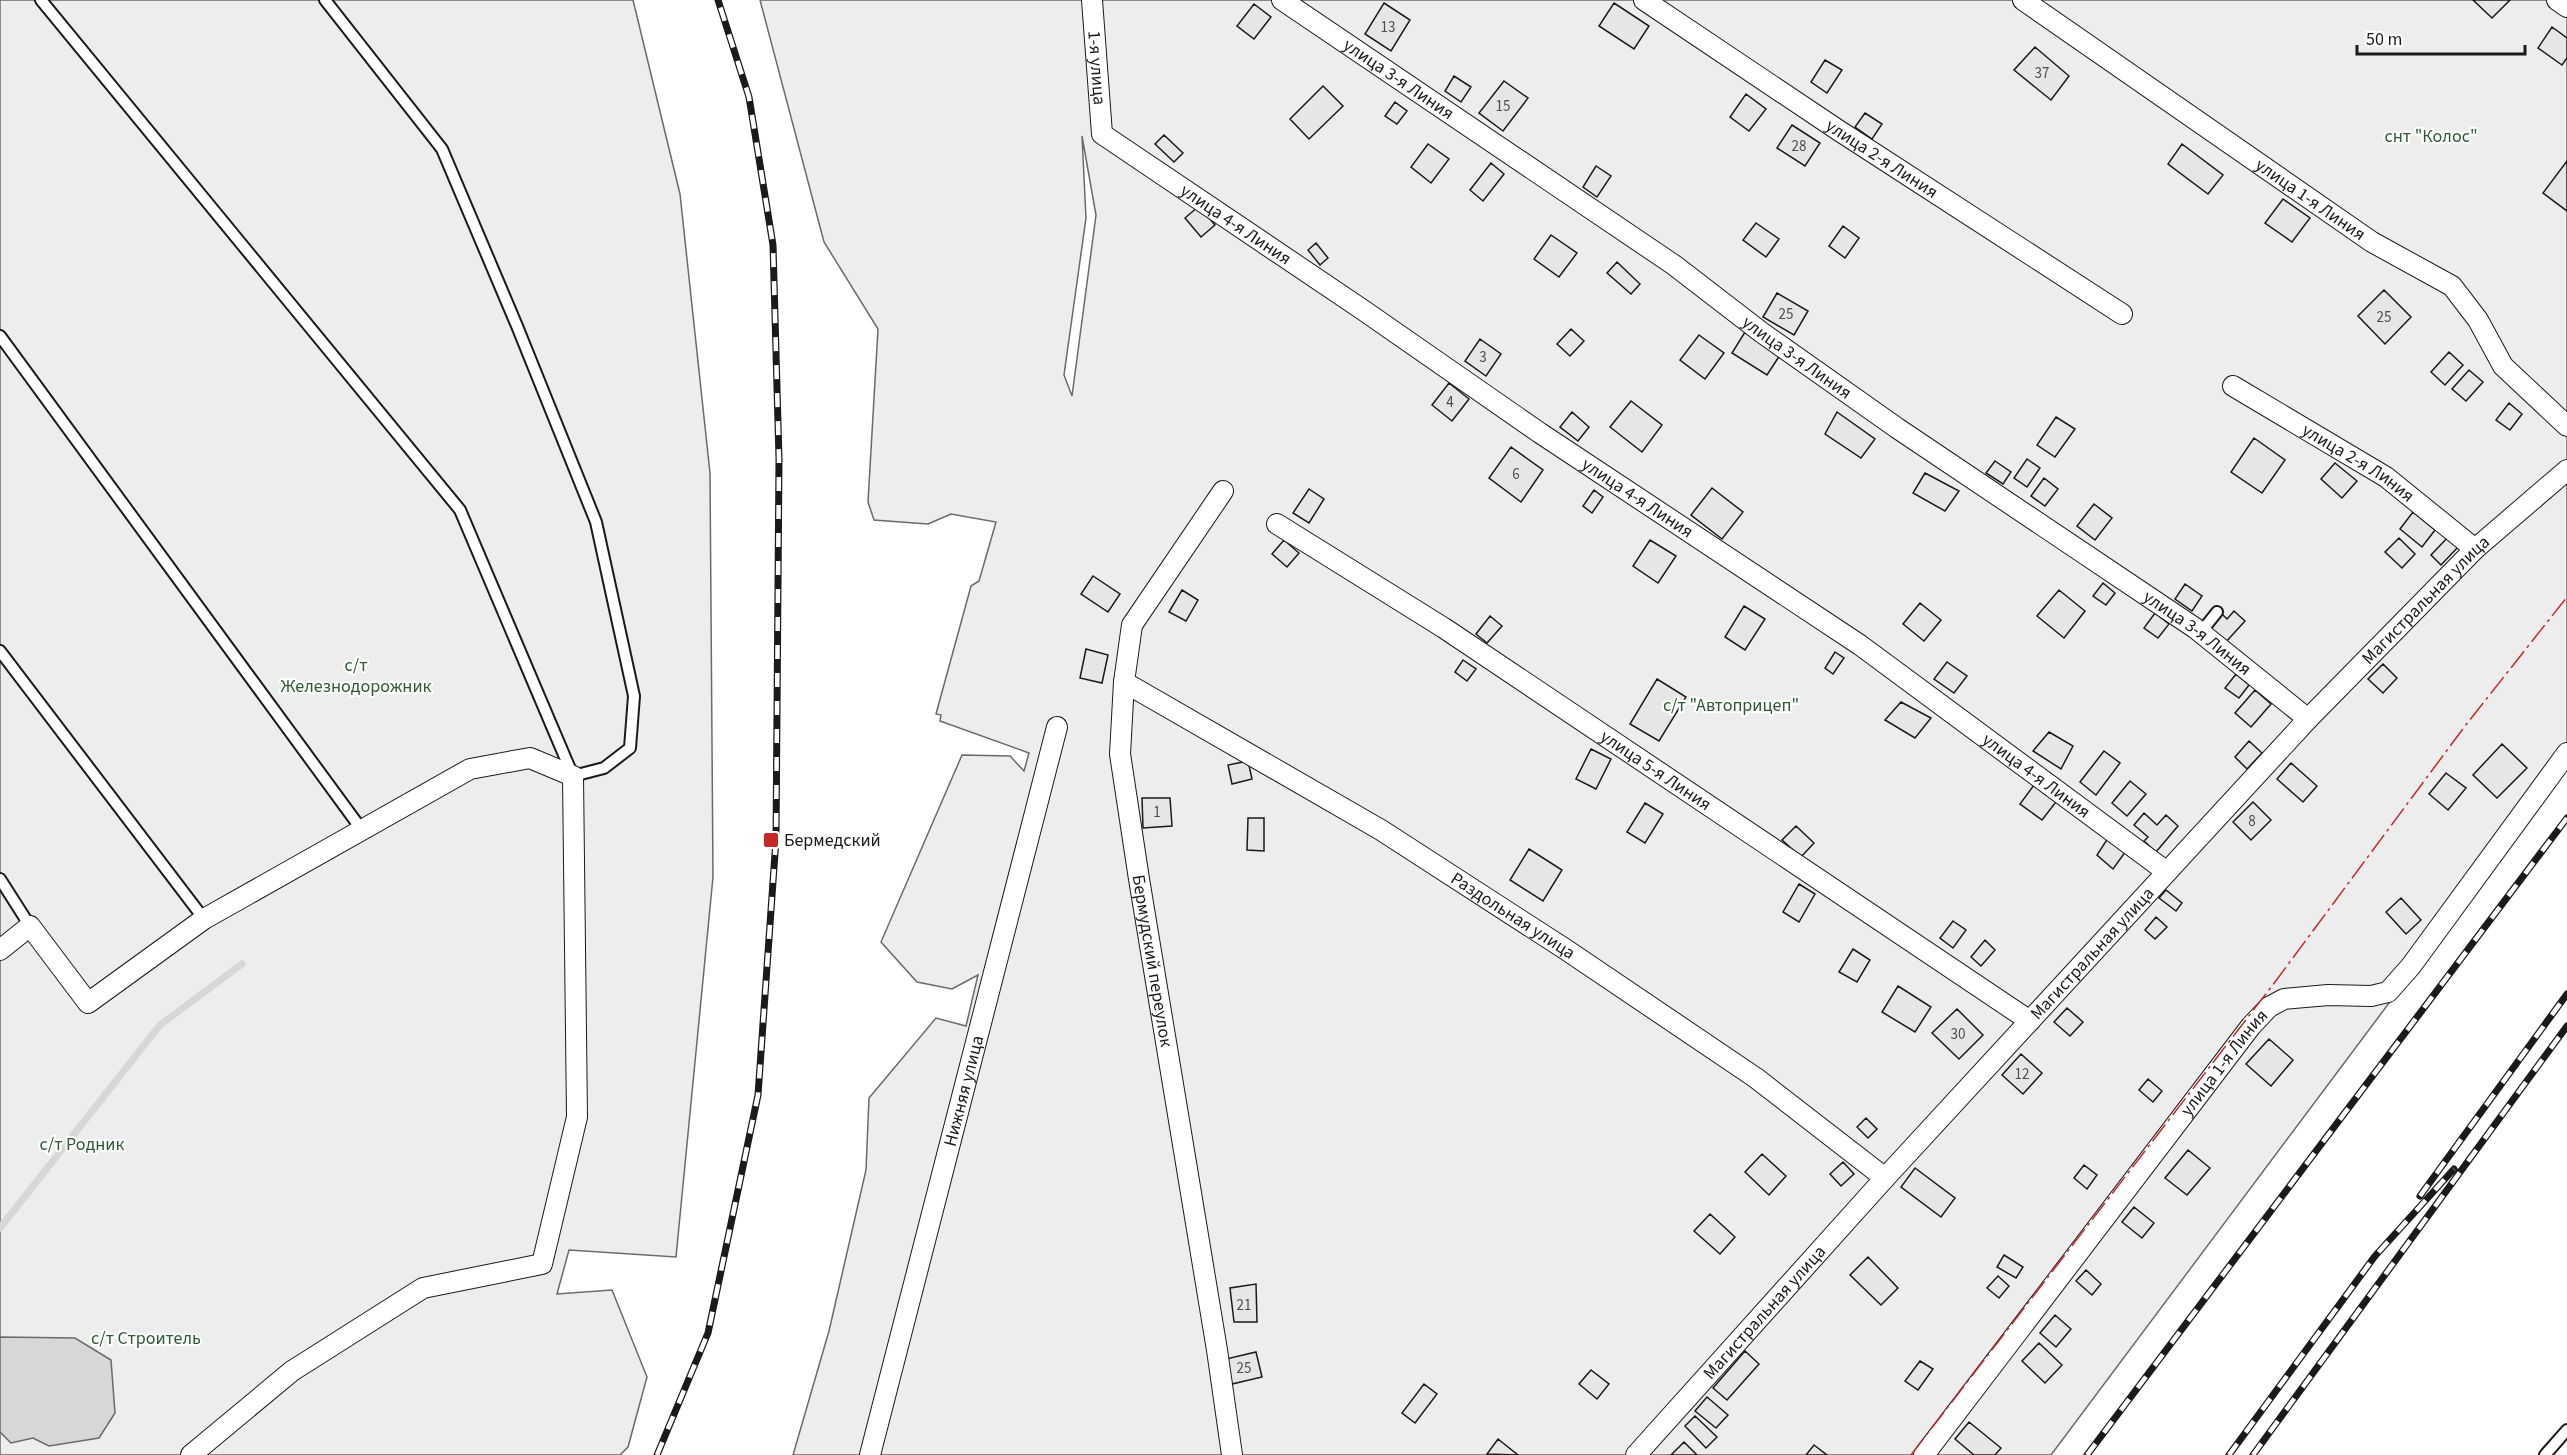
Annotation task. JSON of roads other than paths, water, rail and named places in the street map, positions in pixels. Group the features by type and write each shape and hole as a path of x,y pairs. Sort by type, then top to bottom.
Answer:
{"street":[{"name":"1-я улица","path":"1092,0 1102,134"},
{"name":"улица 3-я Линия","path":"1282,0 1674,265 1761,332 1897,428 2201,632 2308,718"},
{"name":"улица 2-я Линия","path":"1644,0 1838,130 2122,314"},
{"name":"улица 1-я Линия","path":"2024,0 2372,242 2451,286 2478,321 2503,366 2567,426"},
{"path":"2558,0 2567,7"},
{"name":"улица 4-я Линия","path":"1102,134 1364,310 1540,433 1860,645 2167,872"},
{"name":"улица 2-я Линия","path":"2233,386 2386,477 2475,549"},
{"name":"Магистральная улица","path":"1636,1455 1885,1178 2308,718 2475,549 2567,471"},
{"name":"Бермудский переулок","path":"1223,491 1132,625 1124,682 1120,754 1232,1455"},
{"name":"улица 5-я Линия","path":"1277,524 1444,628 2030,1021"},
{"name":"Раздольная улица","path":"1124,682 1381,830 1555,943 1756,1078 1885,1178"},
{"name":"Нижняя улица","path":"870,1455 1057,727"},
{"name":"улица 1-я Линия","path":"1924,1455 2251,1026 2269,1007 2284,999 2328,995 2371,996 2388,992 2411,966 2567,753"},
{"path":"0,950 30,926 88,1003 204,919 470,769 530,758 573,776 577,1117 542,1263 423,1288 292,1371 191,1455"}],"lane":[{"path":"41,0 460,510 573,776 604,768 630,748 634,696 596,522 442,149 324,0"},
{"path":"0,336 362,830"},
{"path":"2201,632 2217,612"},
{"path":"0,651 204,919"},
{"path":"0,879 30,926"},
{"path":"2546,1455 2567,1430"}],"waterway":[{"path":"0,1228 160,1025 242,964"}],"railway":[{"path":"657,1455 708,1333 758,1095 776,839 779,459 773,245 749,97 718,0"},
{"path":"2087,1455 2567,818"},
{"path":"2420,1196 2567,994"},
{"path":"2253,1455 2567,1026"},
{"path":"2229,1455 2375,1256 2454,1169"}],"place":[{"name":"Бермедский","path":"771,840"}],"park label":[{"name":"снт \"Колос\"","path":"2431,136"},
{"name":"с/т Железнодорожник","path":"356,675"},
{"name":"с/т \"Автоприцеп\"","path":"1731,705"},
{"name":"с/т Родник","path":"82,1144"},
{"name":"с/т Строитель","path":"146,1338"}]}
